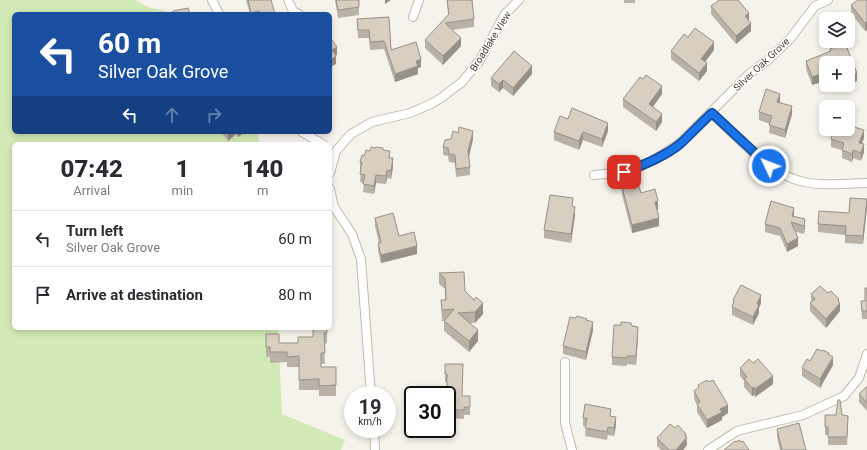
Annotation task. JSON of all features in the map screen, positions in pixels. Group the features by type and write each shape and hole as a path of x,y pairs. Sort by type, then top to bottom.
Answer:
{"street":[{"path":"212,0 218,12"},
{"path":"288,0 295,12"},
{"path":"413,17 419,0"},
{"name":"Broadlake View","path":"333,150 361,127 372,122 410,113 431,104 462,82 480,60 500,23 513,5 519,0"},
{"name":"Silver Oak Grove","path":"594,175 624,172 652,161 680,143 712,113 749,74 768,60 790,39 813,3 828,0"},
{"path":"712,113 769,166 788,177 813,183 867,183"},
{"path":"306,134 320,142"},
{"path":"332,198 334,207 352,234 361,259 370,386"},
{"path":"708,450 737,431 803,415 844,396 858,378 867,354"},
{"path":"565,362 565,423 572,450"},
{"path":"374,438 375,450"}],"green space":[{"path":"0,0 135,0 148,7 169,12 12,12 12,134 257,134 259,142 12,142 12,330 278,330 282,414 345,440 341,450 0,450"}],"building":[{"path":"248,0 271,0 274,12 259,11 251,12"},
{"path":"336,0 359,0 359,7 338,10"},
{"path":"447,0 472,0 474,19 445,23 461,38 443,56 425,40 449,14"},
{"path":"719,0 738,0 749,13 745,16 751,23 736,36 711,6"},
{"path":"858,0 867,0 867,22 865,23 851,5"},
{"path":"188,8 189,12 173,12"},
{"path":"389,17 391,50 416,42 421,59 416,61 418,66 395,74 384,41 370,42 369,30 358,30 357,19"},
{"path":"695,28 714,42 701,59 707,63 699,73 671,51 684,34 688,37"},
{"path":"332,40 337,47 332,50"},
{"path":"847,48 850,56 819,56 819,75 812,77 806,61 831,51 830,49"},
{"path":"332,50 336,56 332,59"},
{"path":"514,51 532,66 513,88 503,80 499,84 491,78"},
{"path":"646,75 662,86 649,104 662,114 656,122 623,99 640,77 643,79"},
{"path":"766,89 780,94 777,102 792,106 785,130 769,125 772,116 759,112"},
{"path":"572,108 608,123 602,139 583,132 579,141 554,132 560,116 568,119"},
{"path":"459,127 473,131 468,151 470,167 456,169 455,155 449,154 448,148 443,147 445,140 451,139 453,131 458,133"},
{"path":"855,127 864,130 859,143 864,144 861,153 853,150 852,154 842,150 844,143 831,139 832,136 855,136"},
{"path":"371,147 383,148 383,150 390,151 389,158 393,158 391,171 387,170 386,176 376,175 374,186 363,184 365,175 360,174 362,162 360,162 362,155 364,156 366,150 370,151"},
{"path":"638,183 641,193 655,189 658,201 655,202 659,218 632,225 622,187"},
{"path":"550,195 573,198 572,206 575,207 571,234 544,230"},
{"path":"850,198 867,199 863,236 845,235 846,226 818,224 819,211 849,213"},
{"path":"771,201 794,208 792,216 805,219 804,226 791,222 798,238 787,244 780,228 765,224"},
{"path":"393,213 399,236 414,232 417,246 381,255 378,243 381,242 375,218"},
{"path":"464,272 465,291 474,300 476,297 483,303 475,312 458,313 478,330 469,341 444,321 454,309 442,310 441,300 446,300 445,278 439,273"},
{"path":"741,285 761,295 757,304 759,305 753,317 732,307 733,300"},
{"path":"820,286 828,293 831,291 839,299 838,301 840,303 826,319 810,303 815,299 811,294"},
{"path":"865,288 867,288 867,311 862,311 861,301 865,301"},
{"path":"577,316 593,322 586,352 563,346 570,317 576,318"},
{"path":"621,322 631,323 632,326 638,327 636,356 627,356 627,358 612,357 614,325 621,325"},
{"path":"313,330 327,330 327,333 324,333 325,353 321,353 321,367 336,367 336,385 319,386 319,379 299,380 299,356 287,357 287,352 270,352 270,347 266,347 266,334 279,334 279,343 298,343 298,337 313,337"},
{"path":"817,349 829,353 828,354 833,357 820,379 802,368 807,359 810,361"},
{"path":"749,359 753,363 758,359 773,376 755,389 754,387 752,388 744,379 747,377 740,368"},
{"path":"445,364 463,364 462,396 470,396 470,407 464,407 464,410 456,410 456,386 447,386 447,374 445,374"},
{"path":"707,380 708,382 713,380 728,405 720,409 722,412 707,420 697,404 700,402 694,391 699,387 698,385"},
{"path":"867,387 867,403 859,394"},
{"path":"838,400 840,400 842,415 848,416 847,437 828,437 828,427 825,427 825,415 836,415"},
{"path":"585,404 611,409 610,416 616,417 614,428 608,427 607,432 585,428 587,418 583,418"},
{"path":"799,423 806,450 782,450 777,429"},
{"path":"670,424 675,428 678,425 687,437 676,450 669,450 657,438"},
{"path":"739,440 741,442 743,441 749,450 724,450 735,441 736,442"}],"route":[{"path":"624,172 639,167 666,154 712,113 769,166"}]}
